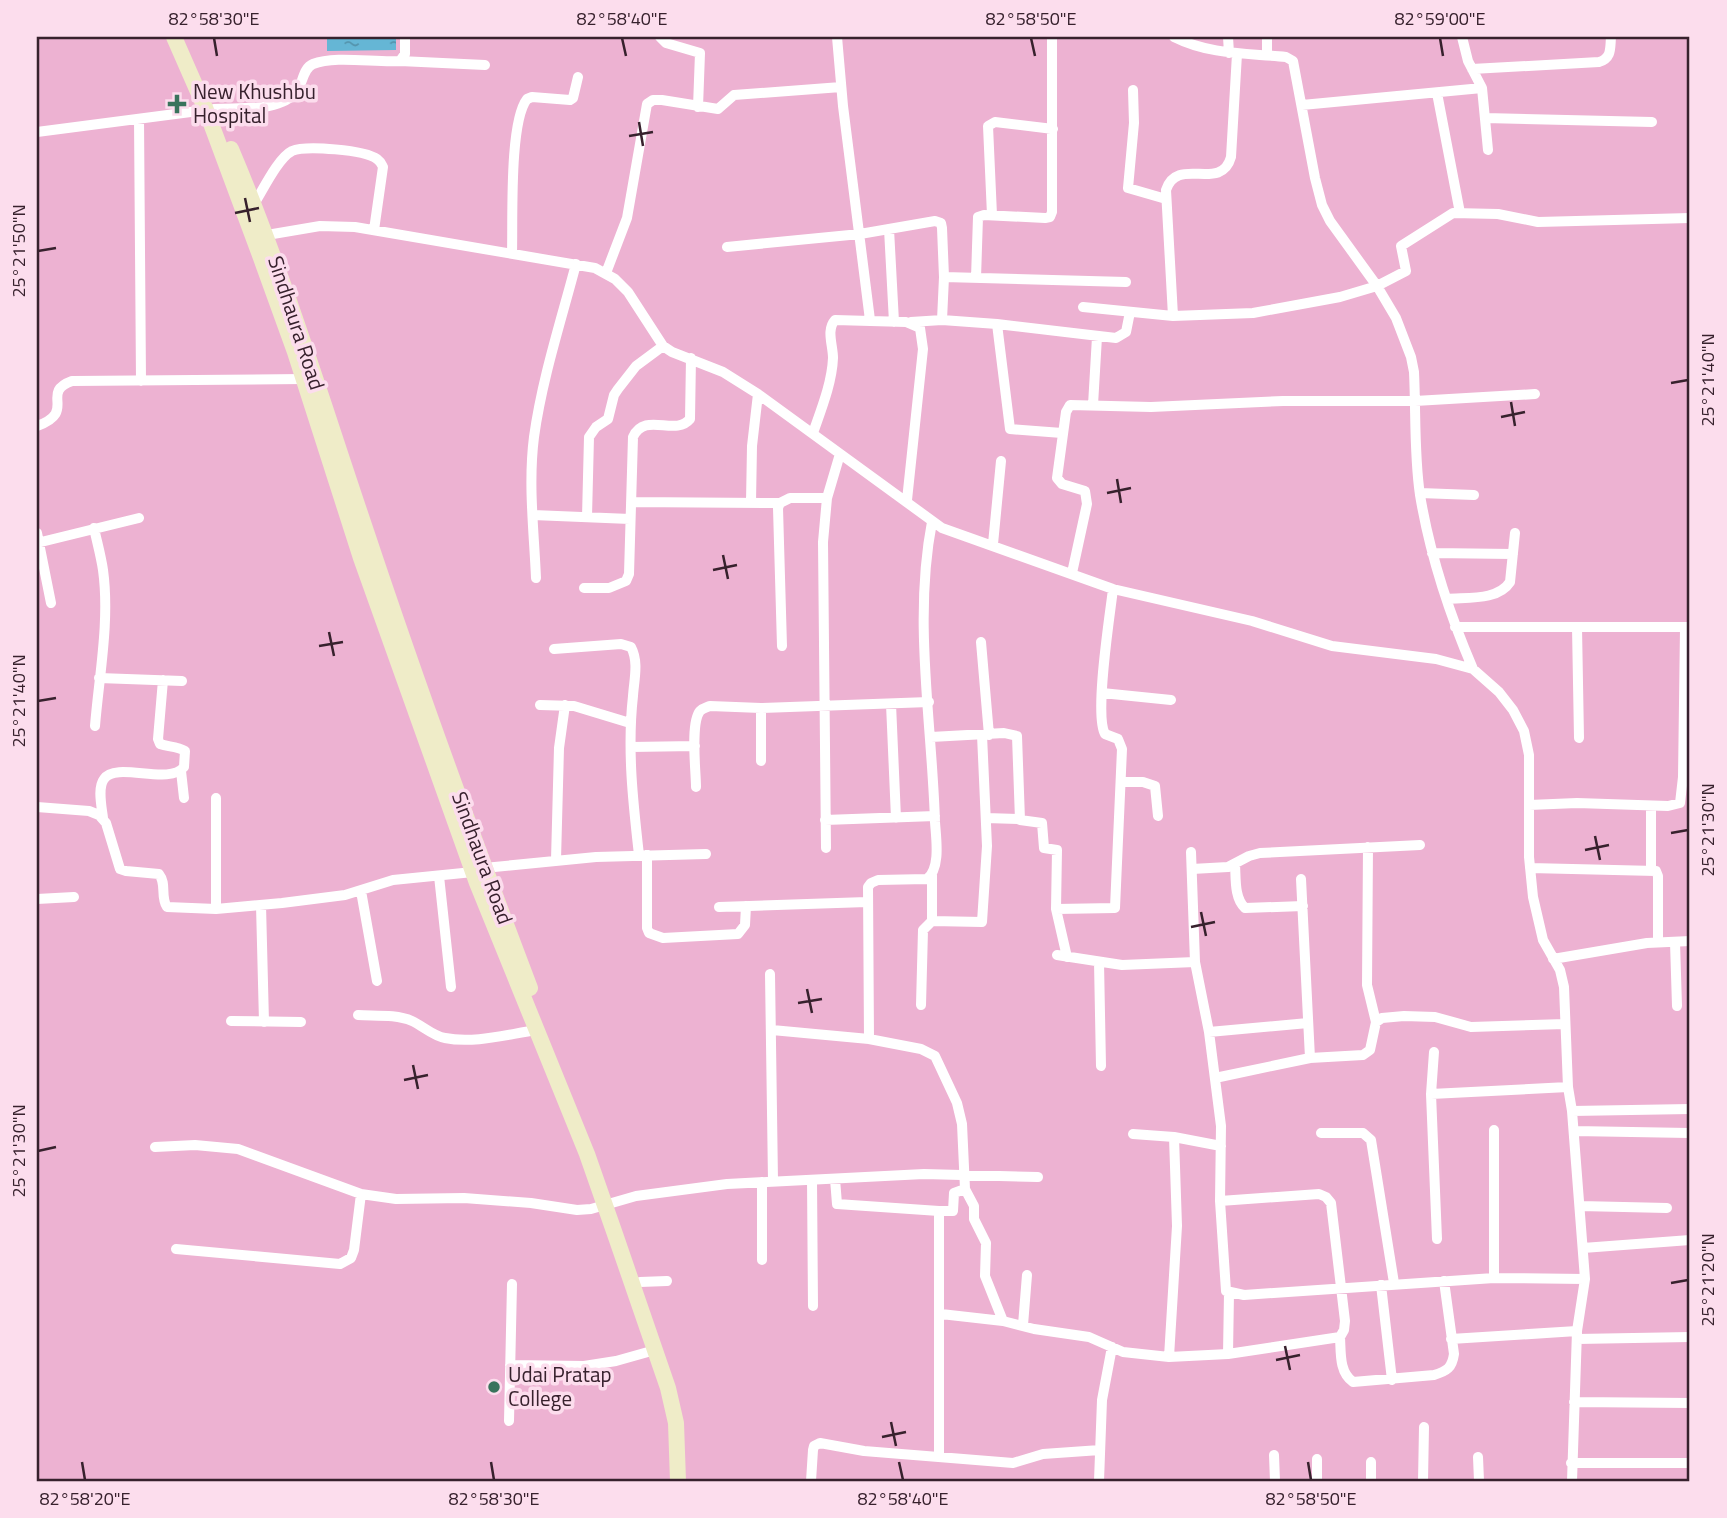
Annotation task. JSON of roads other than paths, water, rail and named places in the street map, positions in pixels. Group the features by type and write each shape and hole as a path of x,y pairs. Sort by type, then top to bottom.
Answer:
{"street":[{"path":"174,37 210,110"},
{"path":"184,37 303,379 361,558 537,1030 610,1204 668,1388 676,1423 678,1481"},
{"path":"400,61 405,54 405,37"},
{"path":"660,37 666,43 700,53 698,107"},
{"path":"837,37 870,320"},
{"path":"976,278 978,217 1050,217 1052,37"},
{"path":"1174,37 1202,48 1233,54 1286,57 1293,61 1322,205 1396,318 1411,356 1420,493 1432,553 1455,627 1474,669 1499,692 1524,731 1529,755 1530,868 1539,927 1560,970 1564,987 1568,1087 1585,1279 1577,1335 1572,1481"},
{"path":"1173,316 1166,199 1168,183 1188,173 1217,174 1229,166 1233,54 1228,37"},
{"path":"1267,37 1267,55"},
{"path":"1462,37 1468,61 1482,88 1488,150"},
{"path":"1472,69 1600,62 1609,57 1612,37"},
{"path":"37,132 280,103 293,96 300,88 307,68 314,64 400,61 485,65"},
{"path":"512,253 514,153 521,107 532,97 570,100 575,94 578,77"},
{"path":"606,273 627,218 647,104 653,100 662,100 718,109 727,99 742,93 841,87"},
{"path":"1302,105 1482,88"},
{"path":"1133,90 1134,123 1128,188 1166,199"},
{"path":"1437,93 1460,213"},
{"name":"Sindhaura Road","path":"210,110 267,235 479,870 640,1282 681,1399 686,1425 688,1481"},
{"path":"1485,118 1652,122"},
{"path":"139,119 141,381"},
{"path":"992,215 988,126 995,122 1053,129"},
{"path":"254,204 281,162 292,151 317,148 368,155 380,161 383,167 374,230"},
{"path":"1083,307 1173,316 1231,315 1267,312 1340,297 1377,286 1406,271 1401,246 1453,214 1498,214 1538,222 1690,218"},
{"path":"727,247 860,234 935,221 940,223 944,277 942,320"},
{"path":"267,235 320,226 374,230 576,264 606,273 628,292 663,346 723,372 758,394 942,528 1113,589 1252,621 1332,646 1436,659 1474,669"},
{"path":"889,229 894,322"},
{"path":"536,578 531,484 534,438 547,374 576,264"},
{"path":"944,277 1126,282"},
{"path":"813,433 832,366 831,325 835,320 942,320 1097,337 1122,337 1126,332 1130,312"},
{"path":"906,322 920,328 923,342 907,500"},
{"path":"997,324 1010,429 1062,433"},
{"path":"1093,405 1097,337"},
{"path":"587,517 589,437 596,427 608,419 614,395 636,366 663,346"},
{"path":"584,589 609,588 626,581 629,574 631,456 636,431 642,426 652,424 686,424 690,419 691,358"},
{"path":"37,426 54,418 57,412 57,394 65,383 72,381 303,379"},
{"path":"751,502 752,446 758,394"},
{"path":"1072,573 1087,504 1082,488 1058,481 1056,467 1067,408 1075,404 1151,407 1283,401 1415,401 1535,394"},
{"path":"825,848 823,542 827,498 840,454"},
{"path":"993,544 1001,461"},
{"path":"1420,493 1474,495"},
{"path":"631,502 780,503 790,498 827,498"},
{"path":"780,503 777,518 782,646"},
{"path":"533,515 630,519"},
{"path":"51,603 38,539 139,518"},
{"path":"922,1005 923,930 932,921 932,875 935,861 935,816 922,594 932,522"},
{"path":"94,528 104,588 95,726"},
{"path":"1447,599 1489,595 1506,588 1510,582 1514,533"},
{"path":"1432,553 1513,554"},
{"path":"1056,909 1115,908 1121,744 1118,739 1102,730 1102,693 1113,589"},
{"path":"1455,627 1688,627 1680,803 1675,806 1577,803 1529,805"},
{"path":"1577,627 1578,738"},
{"path":"932,921 982,922 987,846 986,735 981,642"},
{"path":"554,649 621,644 631,648 635,659 631,747 643,855 647,928 654,936 663,938 738,934 745,925 746,906"},
{"path":"99,678 182,681"},
{"path":"163,680 158,739 160,744 185,751 186,761 181,771 184,798"},
{"path":"1102,693 1171,700"},
{"path":"696,787 695,724 702,709 723,706 824,707 929,702"},
{"path":"891,704 895,818"},
{"path":"540,705 565,705 630,723"},
{"path":"555,860 559,748 565,705"},
{"path":"761,708 761,761"},
{"path":"931,737 1012,733 1017,736 1020,819"},
{"path":"631,747 695,746"},
{"path":"181,771 174,774 120,773 107,776 103,779 101,790 103,818 120,869 126,872 159,874 167,907 216,909 345,895 393,880 555,860 706,854"},
{"path":"1121,782 1143,782 1156,786 1158,816"},
{"path":"216,798 216,909"},
{"path":"1651,806 1651,870"},
{"path":"37,807 89,811 103,818"},
{"path":"825,820 935,816"},
{"path":"986,818 1042,823 1044,848 1057,850 1056,909 1062,956 1099,962 1152,965 1195,962"},
{"path":"1192,869 1228,867 1260,853 1420,845"},
{"path":"1215,1078 1310,1058 1363,1055 1370,1050 1376,1022 1367,985 1368,847"},
{"path":"1191,852 1195,962 1209,1032 1221,1126 1220,1201 1225,1288 1229,1293 1228,1354"},
{"path":"1235,864 1238,897 1245,908 1303,906"},
{"path":"1530,868 1656,871 1658,942"},
{"path":"869,1039 867,902 871,883 878,880 919,880 932,875"},
{"path":"439,876 451,987"},
{"path":"1301,879 1310,1058"},
{"path":"360,891 377,981"},
{"path":"37,899 74,897"},
{"path":"719,907 867,902"},
{"path":"261,905 264,1021"},
{"path":"1553,959 1597,950 1690,941"},
{"path":"1675,942 1677,1006"},
{"path":"1099,962 1101,1066"},
{"path":"762,1260 772,1030 770,974"},
{"path":"358,1015 400,1017 448,1039 486,1038 537,1030"},
{"path":"1376,1022 1382,1018 1404,1016 1435,1017 1471,1027 1565,1024"},
{"path":"231,1021 302,1022"},
{"path":"1209,1032 1308,1023"},
{"path":"772,1030 869,1039 921,1049 935,1056 957,1103 962,1124 965,1189 974,1206 974,1219 986,1243 985,1276 1003,1321"},
{"path":"1433,1052 1431,1094 1437,1239"},
{"path":"1431,1094 1568,1087"},
{"path":"1572,1111 1690,1109"},
{"path":"1494,1130 1494,1278"},
{"path":"1574,1131 1689,1133"},
{"path":"1321,1133 1363,1133 1371,1140 1394,1283"},
{"path":"1133,1134 1174,1137 1220,1146"},
{"path":"1169,1357 1177,1226 1174,1137"},
{"path":"155,1147 195,1145 238,1149 361,1194 396,1199 464,1198 577,1210 648,1194 767,1182 964,1175 1038,1177"},
{"path":"835,1179 837,1204 954,1211 954,1193 965,1189"},
{"path":"812,1180 813,1306"},
{"path":"176,1249 340,1264 351,1258 354,1250 361,1194"},
{"path":"1220,1201 1319,1194 1326,1196 1331,1203 1345,1321 1340,1337 1342,1364 1346,1377 1353,1382 1392,1380 1446,1372 1452,1364 1444,1281"},
{"path":"1580,1206 1667,1208"},
{"path":"939,1211 939,1456"},
{"path":"1583,1248 1690,1240"},
{"path":"1023,1325 1027,1275"},
{"path":"1229,1293 1244,1295 1340,1290 1394,1283 1494,1278 1585,1279"},
{"path":"640,1282 667,1281"},
{"path":"509,1421 512,1284"},
{"path":"1381,1285 1392,1380"},
{"path":"941,1314 1003,1321 1088,1337 1124,1352 1169,1357 1228,1354 1340,1337"},
{"path":"1451,1339 1577,1335 1690,1337"},
{"path":"1099,1481 1102,1401 1112,1347"},
{"path":"510,1365 597,1365 655,1350"},
{"path":"1574,1402 1690,1403"},
{"path":"1423,1481 1424,1427"},
{"path":"811,1481 813,1450 814,1446 820,1444 864,1451 1013,1463 1059,1451 1100,1450"},
{"path":"1275,1455 1275,1481"},
{"path":"1478,1457 1479,1481"},
{"path":"1317,1459 1317,1481"},
{"path":"1371,1462 1371,1481"},
{"path":"1571,1463 1690,1462"}],"water":[{"path":"327,37 396,37 396,50 327,51"}],"place":[{"name":"New Khushbu Hospital","path":"177,104"},
{"name":"Udai Pratap College","path":"494,1387"}]}
